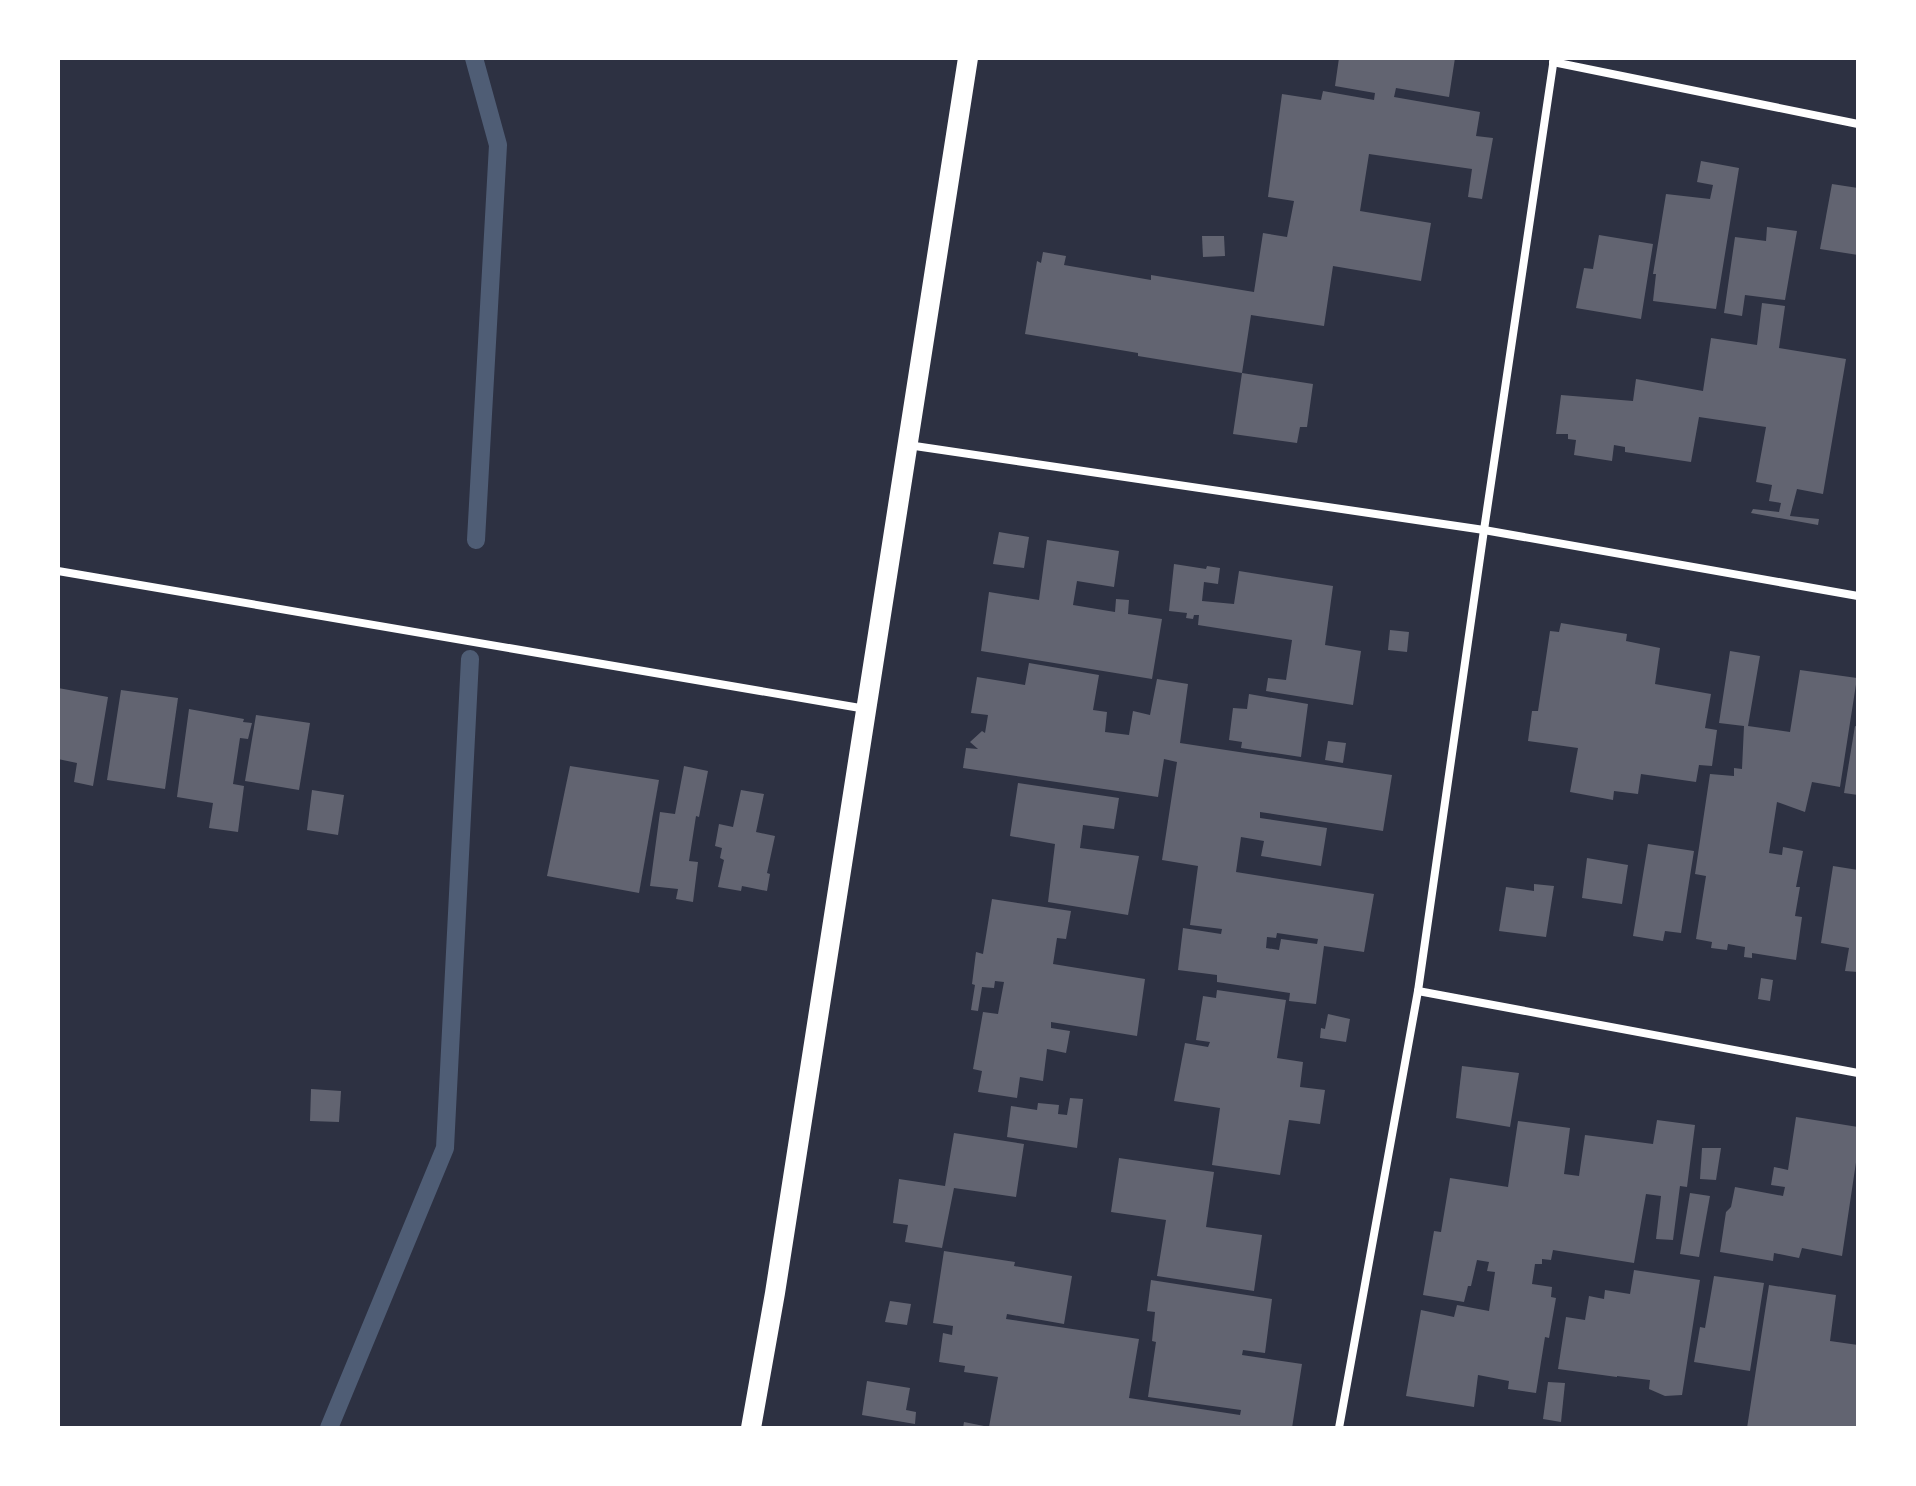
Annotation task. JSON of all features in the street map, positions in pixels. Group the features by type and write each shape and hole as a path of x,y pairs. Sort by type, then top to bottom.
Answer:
{"main road":[{"path":"751,1428 775,1293 968,58"}],"street":[{"path":"1352,1428 1339,1427 1418,991 1553,60 1858,124"},
{"path":"908,445 1484,530 1858,596"},
{"path":"58,571 867,709"},
{"path":"1418,991 1858,1073"}],"building":[{"path":"1339,58 1455,58 1449,97 1396,88 1394,97 1480,112 1476,136 1493,138 1482,199 1468,197 1472,169 1369,154 1360,211 1431,223 1421,281 1333,266 1324,326 1251,315 1242,373 1025,334 1037,261 1041,263 1043,252 1066,256 1064,265 1151,280 1151,275 1254,292 1263,233 1287,237 1294,201 1268,197 1282,94 1321,100 1323,91 1374,100 1375,93 1335,86"},
{"path":"1701,161 1739,168 1716,309 1653,301 1656,274 1653,274 1666,194 1710,199 1713,185 1697,182"},
{"path":"1832,184 1858,188 1858,255 1820,249"},
{"path":"1767,227 1797,231 1785,300 1745,295 1742,316 1724,313 1735,237 1766,241"},
{"path":"1599,235 1653,244 1641,319 1576,308 1584,268 1593,269"},
{"path":"1202,236 1224,236 1225,256 1203,257"},
{"path":"1762,303 1785,306 1779,348 1846,359 1823,494 1797,489 1790,516 1819,519 1818,525 1751,513 1753,509 1779,512 1781,503 1769,501 1772,485 1756,482 1766,427 1699,417 1691,462 1625,452 1625,447 1614,445 1612,461 1574,455 1576,440 1568,439 1568,434 1556,434 1561,395 1633,401 1636,379 1703,391 1711,338 1757,345"},
{"path":"1242,373 1313,384 1307,427 1300,427 1297,443 1233,434"},
{"path":"999,532 1029,537 1024,568 993,564"},
{"path":"1047,540 1119,551 1114,587 1077,581 1073,605 1115,612 1116,599 1129,600 1128,614 1162,619 1152,679 981,651 989,592 1039,600"},
{"path":"1174,564 1220,568 1218,584 1204,582 1202,601 1234,604 1239,571 1333,586 1325,645 1361,651 1353,705 1266,691 1268,678 1286,680 1292,640 1198,625 1199,615 1194,615 1193,619 1186,618 1187,613 1169,611"},
{"path":"1561,623 1627,634 1626,641 1660,648 1655,684 1711,694 1705,728 1717,730 1712,766 1699,765 1696,782 1641,774 1638,794 1614,791 1613,800 1570,792 1578,748 1528,741 1532,711 1538,711 1550,631 1559,632"},
{"path":"1390,630 1409,632 1407,652 1388,650"},
{"path":"1730,651 1760,656 1748,726 1790,732 1800,670 1857,678 1840,787 1812,782 1805,812 1777,802 1769,853 1782,855 1783,847 1803,851 1796,887 1800,887 1795,916 1802,917 1796,960 1752,953 1752,958 1744,957 1745,947 1728,944 1727,950 1711,948 1712,942 1696,939 1706,876 1695,874 1710,774 1734,776 1734,768 1742,769 1744,726 1719,723"},
{"path":"1029,663 1099,675 1093,710 1107,712 1105,732 1129,735 1133,711 1150,715 1157,679 1188,684 1180,743 1392,775 1383,831 1260,812 1260,818 1327,828 1321,866 1261,856 1264,841 1241,837 1236,872 1374,894 1364,952 1324,946 1316,1004 1289,1001 1290,993 1217,982 1217,975 1178,970 1183,928 1221,934 1222,929 1190,925 1198,866 1162,860 1177,762 1164,759 1158,797 963,768 966,748 978,749 970,742 982,731 985,733 988,715 971,713 977,677 1025,685","holes":["1277,933 1318,939 1317,944 1281,939 1279,950 1266,948 1267,937 1276,938"]},
{"path":"58,688 108,697 93,786 74,782 77,763 58,759"},
{"path":"121,690 178,698 165,789 107,780"},
{"path":"1249,694 1308,704 1301,757 1241,748 1242,742 1229,740 1233,708 1247,709"},
{"path":"189,709 252,723 248,739 240,738 233,784 244,786 238,832 209,828 213,803 177,797"},
{"path":"256,715 310,723 299,790 245,781"},
{"path":"1855,726 1858,727 1858,795 1844,793"},
{"path":"1328,741 1346,743 1343,763 1325,760"},
{"path":"570,766 659,780 639,893 547,876"},
{"path":"684,766 708,771 699,817 696,816 689,861 698,862 693,902 676,899 678,889 650,886 660,812 675,814"},
{"path":"1018,783 1119,798 1114,829 1083,825 1080,848 1139,856 1128,915 1048,902 1055,844 1010,836"},
{"path":"312,790 344,795 338,835 307,830"},
{"path":"741,790 764,794 756,832 775,836 767,873 770,874 767,891 742,886 741,891 718,887 724,860 720,858 722,848 715,846 719,824 733,827"},
{"path":"1648,844 1694,851 1681,933 1665,931 1663,941 1633,936"},
{"path":"1587,858 1628,865 1622,904 1582,898"},
{"path":"1833,866 1858,870 1858,972 1845,971 1849,948 1821,943"},
{"path":"1534,884 1554,886 1546,937 1499,931 1506,887 1534,891"},
{"path":"992,899 1071,911 1066,939 1057,938 1053,964 1145,979 1137,1036 1051,1022 1051,1028 1070,1031 1066,1053 1047,1049 1043,1081 1020,1077 1017,1098 978,1092 982,1071 973,1069 983,1012 998,1014 1004,982 995,981 994,988 982,987 978,1011 971,1010 976,952 983,954"},
{"path":"1761,978 1773,980 1770,1001 1758,999"},
{"path":"1217,990 1286,1000 1277,1058 1303,1062 1300,1087 1325,1090 1320,1124 1289,1120 1280,1175 1212,1165 1220,1108 1174,1101 1185,1043 1208,1047 1210,1042 1196,1040 1203,996 1216,998"},
{"path":"1328,1014 1350,1019 1346,1042 1320,1038"},
{"path":"1462,1066 1519,1073 1510,1127 1456,1118"},
{"path":"311,1089 341,1091 339,1122 310,1121"},
{"path":"1070,1098 1083,1099 1077,1148 1007,1137 1011,1106 1037,1110 1038,1103 1059,1105 1058,1114 1067,1115"},
{"path":"1796,1117 1858,1127 1858,1149 1842,1256 1802,1248 1799,1258 1774,1253 1773,1261 1720,1252 1726,1212 1731,1207 1735,1187 1783,1196 1785,1187 1771,1185 1774,1167 1788,1170"},
{"path":"1657,1120 1695,1125 1687,1187 1680,1186 1673,1240 1656,1239 1661,1196 1646,1194 1634,1263 1553,1250 1551,1260 1542,1259 1542,1264 1535,1264 1532,1284 1552,1287 1551,1297 1556,1298 1549,1338 1545,1337 1536,1393 1508,1389 1509,1381 1478,1375 1474,1407 1406,1396 1421,1310 1454,1317 1457,1305 1489,1311 1495,1272 1487,1271 1489,1262 1477,1260 1464,1302 1423,1295 1434,1231 1441,1232 1450,1178 1508,1187 1518,1121 1570,1128 1564,1174 1579,1176 1585,1135 1653,1144"},
{"path":"954,1133 1024,1144 1016,1197 954,1188 942,1248 905,1242 908,1225 893,1223 899,1179 945,1186"},
{"path":"1702,1148 1721,1148 1716,1180 1700,1179"},
{"path":"1119,1158 1214,1172 1206,1227 1262,1235 1254,1291 1157,1276 1166,1220 1111,1212"},
{"path":"1690,1193 1710,1196 1699,1257 1680,1254"},
{"path":"944,1251 1015,1262 1014,1266 1072,1276 1064,1324 1007,1314 1006,1319 1139,1339 1129,1398 1240,1415 1241,1410 1148,1397 1156,1342 1152,1341 1155,1312 1147,1311 1151,1280 1272,1299 1265,1353 1243,1350 1242,1355 1302,1364 1292,1428 963,1428 964,1422 989,1427 998,1377 964,1372 965,1366 939,1362 943,1333 952,1335 953,1326 933,1323"},
{"path":"1634,1270 1700,1280 1682,1395 1665,1396 1649,1389 1650,1380 1558,1369 1566,1317 1585,1320 1589,1296 1604,1299 1605,1290 1630,1294"},
{"path":"1714,1276 1764,1283 1750,1371 1694,1362 1700,1327 1705,1328"},
{"path":"1769,1285 1836,1295 1830,1341 1858,1345 1858,1428 1747,1428"},
{"path":"890,1301 911,1304 907,1325 885,1322"},
{"path":"867,1381 910,1388 906,1410 916,1412 915,1424 862,1415"},
{"path":"1548,1382 1565,1383 1561,1422 1543,1419"}],"waterway":[{"path":"474,58 498,145 476,540"},
{"path":"329,1428 445,1148 470,659"}]}
